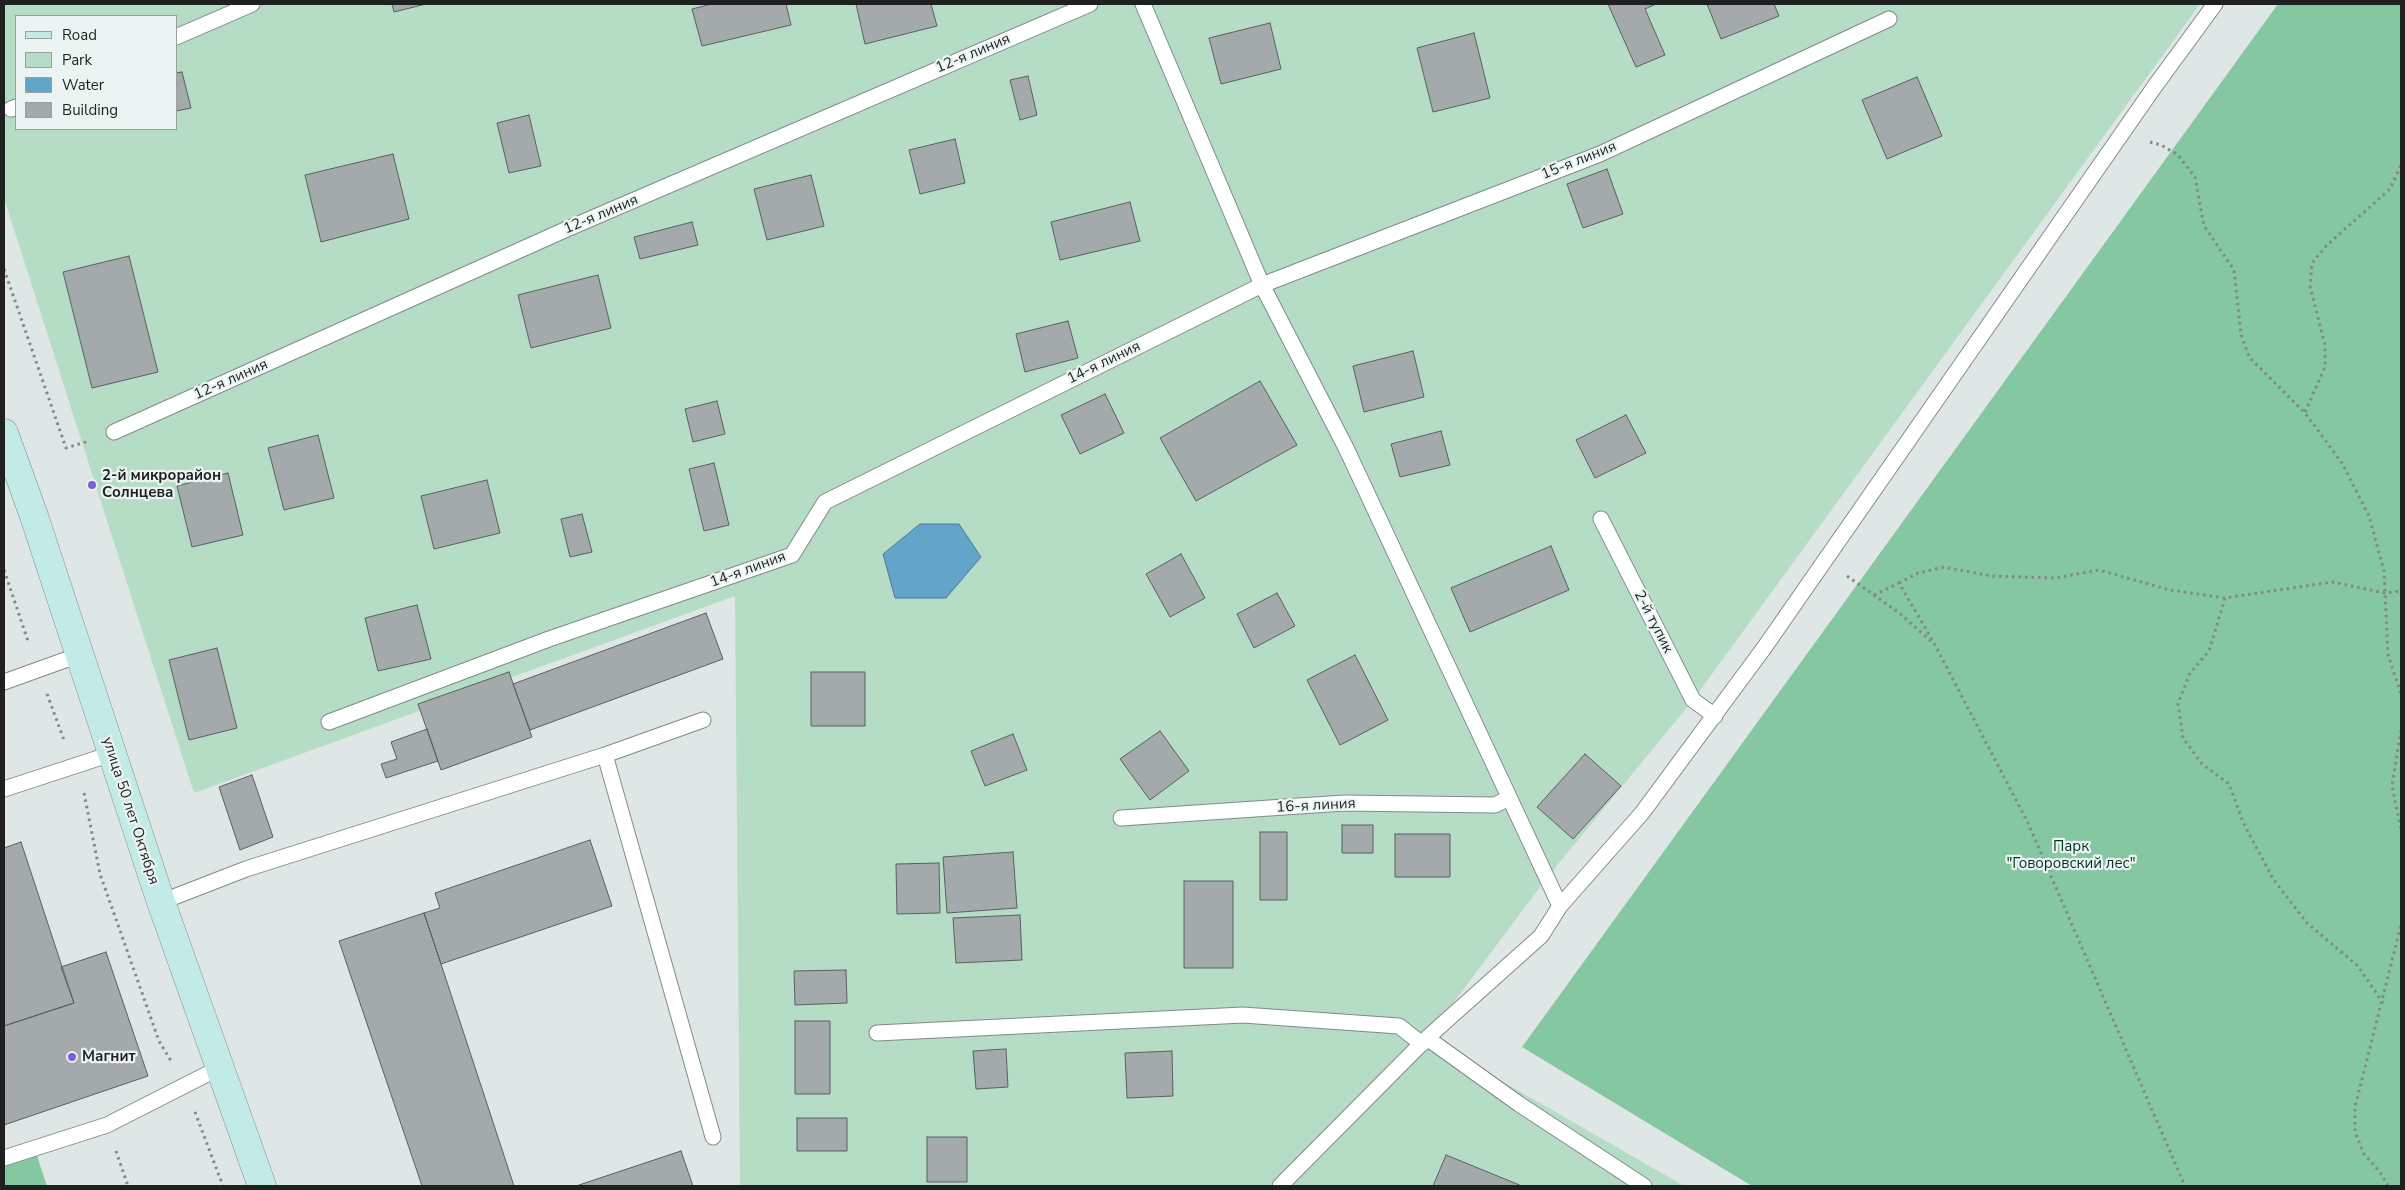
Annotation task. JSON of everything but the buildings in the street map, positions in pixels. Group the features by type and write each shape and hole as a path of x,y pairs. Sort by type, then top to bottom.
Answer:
{"street":[{"name":"улица 50 лет Октября","path":"4,433 34,516 161,902 262,1186"}],"lane":[{"path":"178,36 252,4"},
{"name":"12-я линия","path":"114,432 558,234 1090,4"},
{"path":"1143,4 1262,285 1346,448 1560,906"},
{"path":"1280,1186 1424,1041 1541,936 1560,906 1642,813 1715,716 1825,561 2155,86 2216,4"},
{"name":"15-я линия","path":"1262,285 1600,154 1889,19"},
{"name":"14-я линия","path":"329,722 549,639 792,555 825,502 1262,285"},
{"name":"2-й тупик","path":"1601,519 1692,700 1715,716"},
{"path":"4,682 79,655"},
{"path":"161,902 246,869 605,755 703,720"},
{"path":"4,789 111,754"},
{"path":"605,755 713,1137"},
{"name":"16-я линия","path":"1121,818 1344,803 1495,805 1510,798"},
{"path":"877,1033 1243,1015 1399,1026 1644,1186"},
{"path":"4,1158 106,1125 221,1067"}],"path":[{"path":"2161,145 2178,155 2195,177 2204,226 2234,270 2240,334 2249,356 2305,413 2342,462 2369,516 2384,571 2388,655 2401,694"},
{"path":"2305,413 2325,367 2325,345 2310,286 2312,263 2326,246 2390,189 2401,165"},
{"path":"4,268 66,448"},
{"path":"1825,561 1898,612 1934,643"},
{"path":"1874,595 1918,573 1944,567 1992,576 2055,578 2099,570 2170,590 2225,598 2332,582 2385,593 2401,591"},
{"path":"4,570 38,671 86,798 100,874 159,1041 185,1084 223,1186"},
{"path":"1899,582 1934,643 2028,823 2185,1186"},
{"path":"2225,598 2209,651 2190,672 2178,704 2183,738 2202,764 2229,784 2243,822 2273,879 2307,924 2358,966 2383,1003"},
{"path":"2401,730 2392,786 2401,829"},
{"path":"2388,1186 2380,1172 2364,1154 2355,1132 2355,1107 2383,1003 2401,925"},
{"path":"106,1125 128,1186"}],"green space":[{"path":"4,4 2200,4 1693,700 1546,879 1427,1038 1684,1186 740,1186 735,596 194,793 4,198"},
{"name":"Парк \"Говоровский лес\"","path":"2278,4 2401,4 2401,1186 1752,1186 1522,1047"},
{"path":"36,1153 47,1186 4,1186 4,1155"}],"water":[{"path":"920,524 959,524 981,557 946,598 895,598 883,554"}],"place":[{"name":"2-й микрорайон Солнцева","path":"92,485"},
{"name":"Магнит","path":"72,1057"}]}
